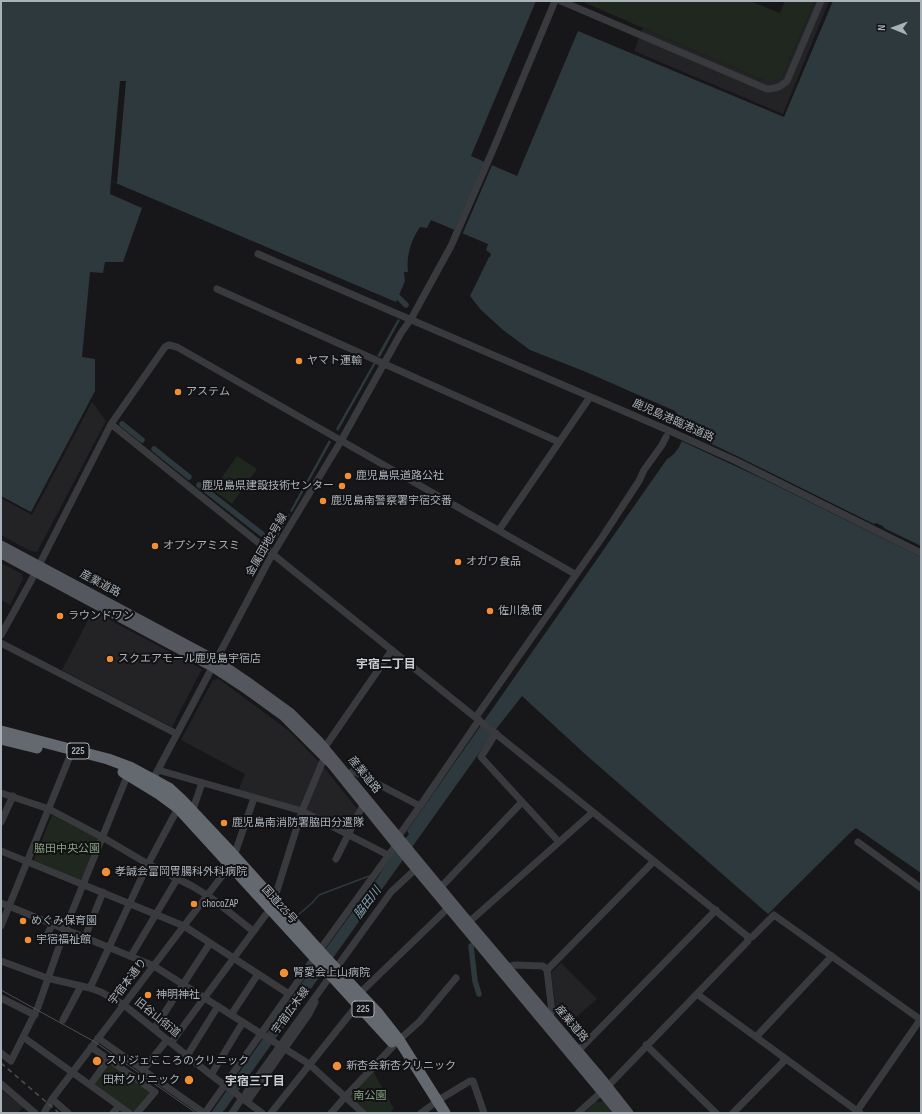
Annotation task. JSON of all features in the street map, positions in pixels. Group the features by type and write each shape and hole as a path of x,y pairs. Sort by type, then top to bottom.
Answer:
{"highway":[{"name":"国道225号","path":"1,731 108,759 132,768 169,788 182,800 232,860 318,955 359,998 377,1012 435,1106 445,1113"},
{"name":"国道225号","path":"1,739 106,765 128,774 153,778 178,808 232,860"}],"main road":[{"name":"産業道路","path":"1,545 37,569 247,681 291,713 325,747 349,775 410,857 441,888 578,1051 605,1088 619,1113"},
{"name":"産業道路","path":"1,554 37,569"},
{"name":"産業道路","path":"214,664 283,716 325,758 363,805 398,841"},
{"name":"産業道路","path":"418,866 448,908 605,1088 629,1113"}],"street":[{"name":"金属団地2号線","path":"153,778 268,562 341,441 383,363 411,319 454,240 555,1"},
{"path":"561,1 767,88 773,89 780,87 787,81 821,1"},
{"name":"鹿児島港臨港道路","path":"258,254 663,428 736,462 921,553"},
{"path":"217,289 559,442"},
{"path":"1,635 37,569 111,424 165,347 169,345 177,347 575,574"},
{"path":"499,530 590,397"},
{"path":"111,424 746,934 748,938"},
{"path":"98,1038 205,1113 227,1087 289,994 398,841 575,574 601,539 666,437"},
{"path":"1,643 177,734"},
{"path":"325,747 392,650"},
{"path":"495,732 481,758 559,842"},
{"path":"1,926 70,756"},
{"path":"143,1070 169,1042 205,998 272,905 302,811 325,758"},
{"path":"349,775 353,771 420,806"},
{"path":"1,1052 11,1061 34,1015 65,928 128,774"},
{"path":"153,778 202,783 302,811 388,854"},
{"path":"192,812 202,783"},
{"path":"1,793 49,809 102,837 148,864 207,895 253,931"},
{"path":"1,822 12,796"},
{"name":"宇宿本通り","path":"45,1113 52,1099 154,966 232,860 254,798"},
{"path":"441,888 522,802"},
{"path":"336,859 363,805"},
{"path":"90,988 148,864 178,808"},
{"path":"469,922 593,812"},
{"path":"858,842 921,888"},
{"path":"1,851 184,926 289,994"},
{"path":"547,970 654,861"},
{"name":"宇宿広木線","path":"243,1097 314,998 331,969 391,892 418,866"},
{"path":"132,956 177,879"},
{"path":"85,937 103,892"},
{"path":"1,903 110,946 154,966 309,1064 362,1113"},
{"path":"271,1113 359,998 448,908"},
{"path":"578,1051 716,910"},
{"path":"579,1113 697,994 748,941 748,938 774,915 921,1020 859,1112 697,994"},
{"path":"45,939 53,924"},
{"path":"154,1029 210,943"},
{"path":"756,1037 832,956"},
{"name":"旧谷山街道","path":"1,961 48,978 90,988 101,992 124,1005 211,1075 243,1097 262,1113"},
{"path":"507,967 512,965 543,966 547,970 552,1012 549,1016"},
{"path":"231,1015 258,974"},
{"path":"332,1113 344,1097 420,1021 456,978"},
{"path":"63,1020 81,986"},
{"path":"1,998 34,1015"},
{"path":"232,1113 243,1097 284,1049 309,1014 315,1003 314,998"},
{"path":"187,1056 218,1006"},
{"path":"211,1075 243,1022"},
{"path":"23,1037 129,1113"},
{"path":"646,1045 716,1113"},
{"path":"91,1047 154,1092 137,1113"},
{"path":"733,1113 786,1059"},
{"path":"90,1085 108,1060"},
{"path":"421,1113 435,1106 470,1081 473,1081 484,1113"},
{"path":"1,1084 36,1113"},
{"path":"52,1099 68,1113"},
{"path":"113,1113 119,1106"}],"shaded area":[{"path":"815,1 829,1 783,114 634,51 643,28 765,81 783,75"},
{"path":"92,402 106,421 37,552 30,551 1,535 1,498 32,515"},
{"path":"1,563 22,574 23,579 10,605 1,600"},
{"name":"スクエアモール鹿児島宇宿店","path":"93,611 202,669 172,727 62,670"},
{"path":"219,679 289,731 320,763 301,809 238,791 245,774 181,740 213,680"},
{"path":"323,766 358,810 347,831 304,810"},
{"path":"561,963 597,999 566,1026 557,1017 551,973"},
{"path":"1,1090 23,1107 18,1113 1,1113"}],"green space":[{"path":"581,1 750,1 780,13 785,1 815,1 783,75 774,81 765,81"},
{"path":"237,456 257,469 232,504 213,490"},
{"name":"脇田中央公園","path":"52,815 97,837 98,839 82,879 79,881 33,862"},
{"path":"109,1062 150,1091 151,1094 135,1113 132,1113 93,1086"},
{"name":"南公園","path":"373,1071 394,1109 389,1113 367,1113 349,1097"},
{"path":"605,1101 613,1113 585,1113 595,1102"}],"water":[{"name":"脇田川","path":"1,1 536,1 471,156 517,176 578,31 784,117 833,1 921,1 921,873 856,828 768,914 585,754 522,696 497,728 226,1108 222,1113 211,1113 392,855 409,834 407,831 667,459 678,448 683,438 684,426 682,419 675,411 586,372 530,350 503,330 481,310 470,296 490,257 491,254 486,250 488,244 431,220 427,228 420,227 414,237 410,248 408,272 404,272 405,281 396,302 111,181 110,194 142,208 123,262 105,262 103,273 90,272 82,357 95,359 95,391 31,512 1,496"},
{"path":"398,319 400,320 380,357 377,356"},
{"path":"374,362 376,363 338,431 336,429"},
{"path":"329,440 331,442 292,512 290,511"},
{"path":"288,514 290,515 275,541 265,539 255,531 256,529 266,536 274,537"}],"pier":[{"path":"120,81 126,81 117,183 111,181"},
{"path":"485,160 493,163 462,235 454,231"},
{"path":"682,430 874,524 876,523 883,526 884,528 921,546 921,557 761,478 679,440"}],"waterway":[{"path":"398,297 406,305"},
{"path":"122,424 142,440"},
{"path":"154,449 189,477"},
{"path":"199,485 262,534"},
{"path":"297,916 319,895 369,876"},
{"path":"471,946 475,981 479,994"}],"tram line":[{"path":"1,990 95,1042 196,1113"}],"railway":[{"path":"1,1063 59,1113"}],"place":[{"name":"ヤマト運輸","path":"299,361"},
{"name":"アステム","path":"178,392"},
{"name":"鹿児島県道路公社","path":"348,476"},
{"name":"鹿児島県建設技術センター","path":"342,486"},
{"name":"鹿児島南警察署宇宿交番","path":"323,501"},
{"name":"オプシアミスミ","path":"155,546"},
{"name":"オガワ食品","path":"458,562"},
{"name":"佐川急便","path":"490,611"},
{"name":"ラウンドワン","path":"60,616"},
{"name":"スクエアモール鹿児島宇宿店","path":"110,659"},
{"name":"鹿児島南消防署脇田分遣隊","path":"224,823"},
{"name":"孝誠会富岡胃腸科外科病院","path":"106,872"},
{"name":"chocoZAP","path":"194,904"},
{"name":"めぐみ保育園","path":"23,921"},
{"name":"宇宿福祉館","path":"28,940"},
{"name":"腎愛会上山病院","path":"284,973"},
{"name":"神明神社","path":"148,995"},
{"name":"スリジェこころのクリニック","path":"97,1061"},
{"name":"新杏会新杏クリニック","path":"337,1066"},
{"name":"田村クリニック","path":"189,1080"}],"district":[{"name":"宇宿二丁目","path":"386,665"},
{"name":"宇宿三丁目","path":"255,1082"}]}
